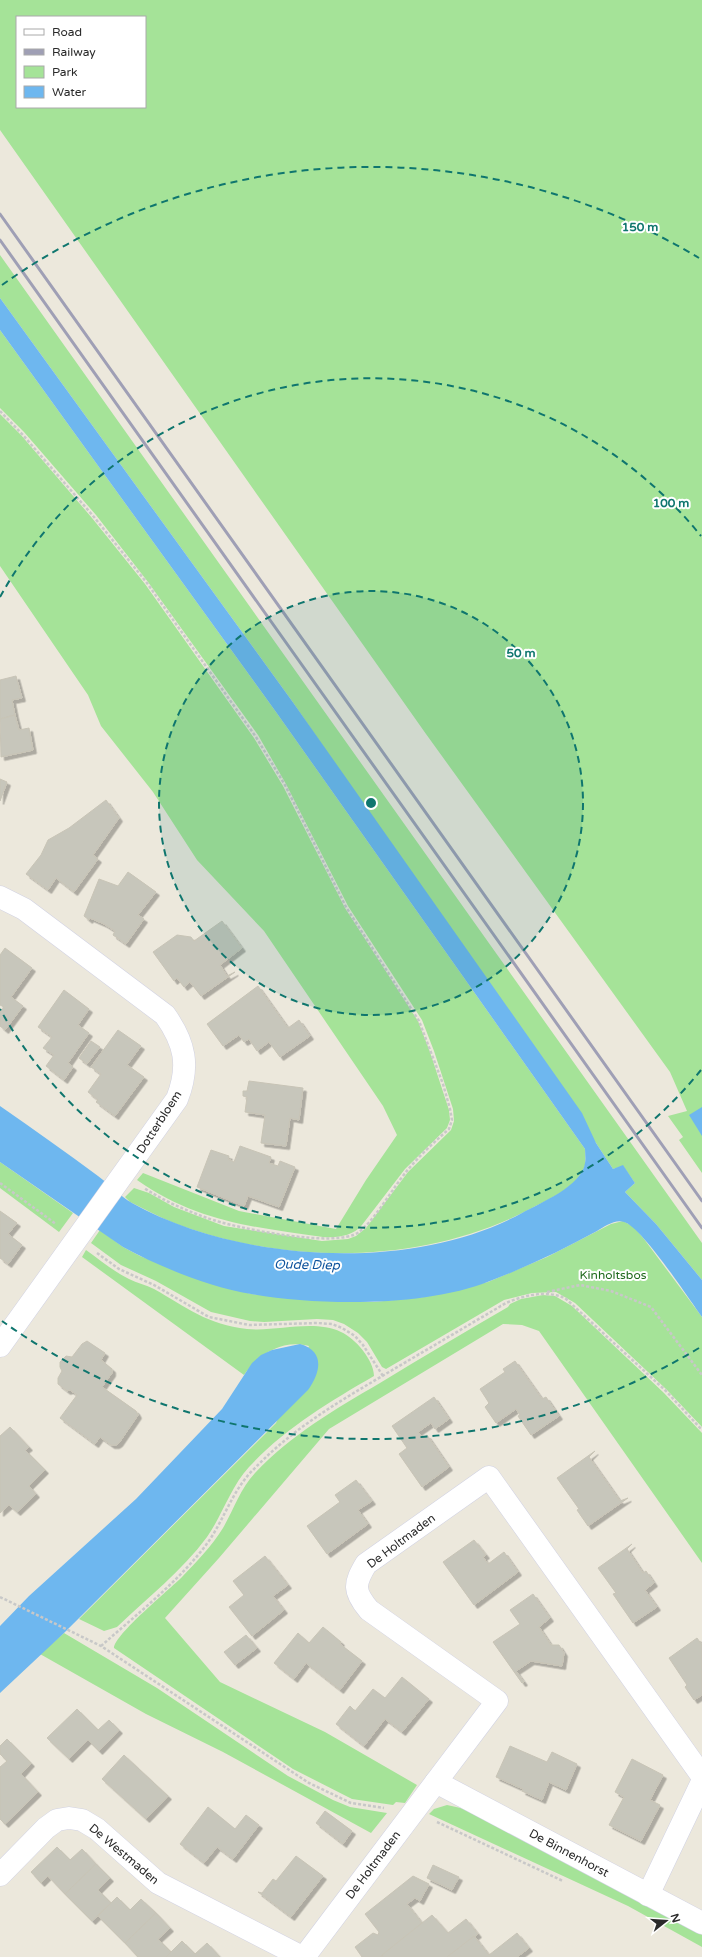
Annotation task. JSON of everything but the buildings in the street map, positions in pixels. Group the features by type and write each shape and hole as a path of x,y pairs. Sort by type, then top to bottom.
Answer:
{"street":[{"name":"Dotterbloem","path":"0,897 24,909 165,1015 175,1029 182,1046 185,1073 183,1085 177,1099 0,1346"},
{"name":"De Holtmaden","path":"303,1957 497,1701 369,1610 360,1600 356,1587 359,1577 366,1564 489,1477 702,1776"},
{"name":"De Binnenhorst","path":"436,1782 702,1923"},
{"path":"648,1895 702,1782"},
{"name":"De Westmaden","path":"0,1875 46,1828 57,1820 69,1818 82,1820 97,1829 158,1883 303,1957"}],"path":[{"path":"0,411 94,517 147,583 256,736 285,785 346,907 397,984 419,1021 443,1084 452,1120 449,1129 407,1171 364,1226 354,1235 340,1238 322,1239 225,1223 192,1212 165,1200 124,1174"},
{"path":"0,1183 119,1269 154,1285 209,1317 249,1325 332,1324 355,1336 363,1345 383,1376"},
{"path":"102,1646 173,1580 204,1547 220,1524 234,1494 256,1466 308,1422 383,1376 520,1297 580,1285 610,1291 651,1307 702,1375"},
{"path":"543,1293 556,1294 565,1298 666,1391 702,1430"},
{"path":"0,1597 102,1646 309,1783 351,1803 413,1812 570,1884"}],"green space":[{"path":"0,0 702,0 702,1173 679,1140 683,1137 668,1116 687,1111 670,1072 426,734 0,130"},
{"path":"0,255 702,1243 702,1280 656,1224 625,1192 635,1183 623,1166 613,1169 292,701 0,298"},
{"path":"0,330 276,712 585,1149 585,1165 581,1173 570,1186 563,1191 532,1208 491,1227 447,1240 402,1249 355,1253 309,1252 262,1247 217,1237 168,1221 130,1202 125,1197 134,1188 149,1193 174,1207 224,1226 322,1241 348,1239 356,1236 366,1228 408,1172 451,1130 454,1121 453,1109 422,1020 348,906 286,784 258,735 148,582 96,515 24,432 0,408"},
{"path":"0,414 21,435 92,518 145,584 254,738 283,786 345,908 418,1021 449,1110 450,1120 447,1128 405,1169 362,1225 354,1232 339,1237 323,1237 249,1226 204,1214 182,1205 159,1194 137,1180 143,1173 239,1211 336,1229 366,1180 397,1135 383,1106 264,931 197,860 153,792 101,726 88,695 0,566"},
{"path":"0,1162 73,1213 59,1232 0,1188"},
{"name":"Kinholtsbos","path":"623,1221 634,1227 644,1239 702,1317 702,1427 667,1390 575,1303 556,1292 532,1293 504,1300 386,1369 382,1367 367,1342 358,1333 344,1324 333,1320 317,1319 264,1322 250,1321 211,1312 156,1281 121,1265 91,1243 100,1230 123,1247 140,1256 183,1273 251,1294 311,1300 374,1302 424,1297 488,1282 547,1257 611,1224"},
{"path":"86,1250 123,1276 154,1289 187,1309 221,1324 247,1329 319,1326 341,1332 352,1339 363,1350 371,1363 374,1376 340,1396 292,1428 263,1453 242,1475 213,1528 187,1561 117,1627 104,1631 79,1619 276,1423 309,1346 299,1344 272,1350 256,1361 244,1375 82,1257"},
{"path":"543,1295 555,1296 572,1306 664,1393 702,1433 702,1563 539,1331 522,1325 503,1324 329,1429 219,1558 165,1618 220,1682 325,1732 417,1785 405,1803 396,1802 393,1805 352,1799 293,1769 114,1648 116,1642 132,1623 182,1577 199,1559 219,1535 241,1492 250,1479 283,1447 330,1413 508,1307 510,1304 521,1299"},
{"path":"64,1633 157,1688 288,1776 333,1800 350,1807 387,1813 371,1833 223,1752 146,1714 40,1654"},
{"path":"447,1805 465,1809 702,1935 702,1947 628,1906 429,1814 434,1809"}],"water":[{"name":"Oude Diep","path":"0,298 292,701 582,1113 596,1143 613,1169 623,1165 635,1183 625,1192 656,1224 702,1280 702,1317 653,1249 632,1226 621,1221 610,1224 571,1245 504,1276 464,1290 404,1300 372,1302 308,1301 235,1291 218,1287 169,1269 123,1247 0,1162 0,1106 86,1167 132,1203 175,1223 223,1238 274,1248 326,1253 379,1252 430,1245 478,1232 522,1213 559,1193 576,1179 582,1171 585,1163 585,1149 276,712 0,330"},
{"path":"702,1107 702,1136 689,1115"},
{"path":"300,1344 308,1347 317,1357 318,1370 308,1390 64,1633 0,1693 0,1626 29,1596 136,1499 222,1409 252,1363 261,1355 272,1350"}],"railway":[{"path":"0,214 702,1201"},
{"path":"0,240 702,1228"}]}
